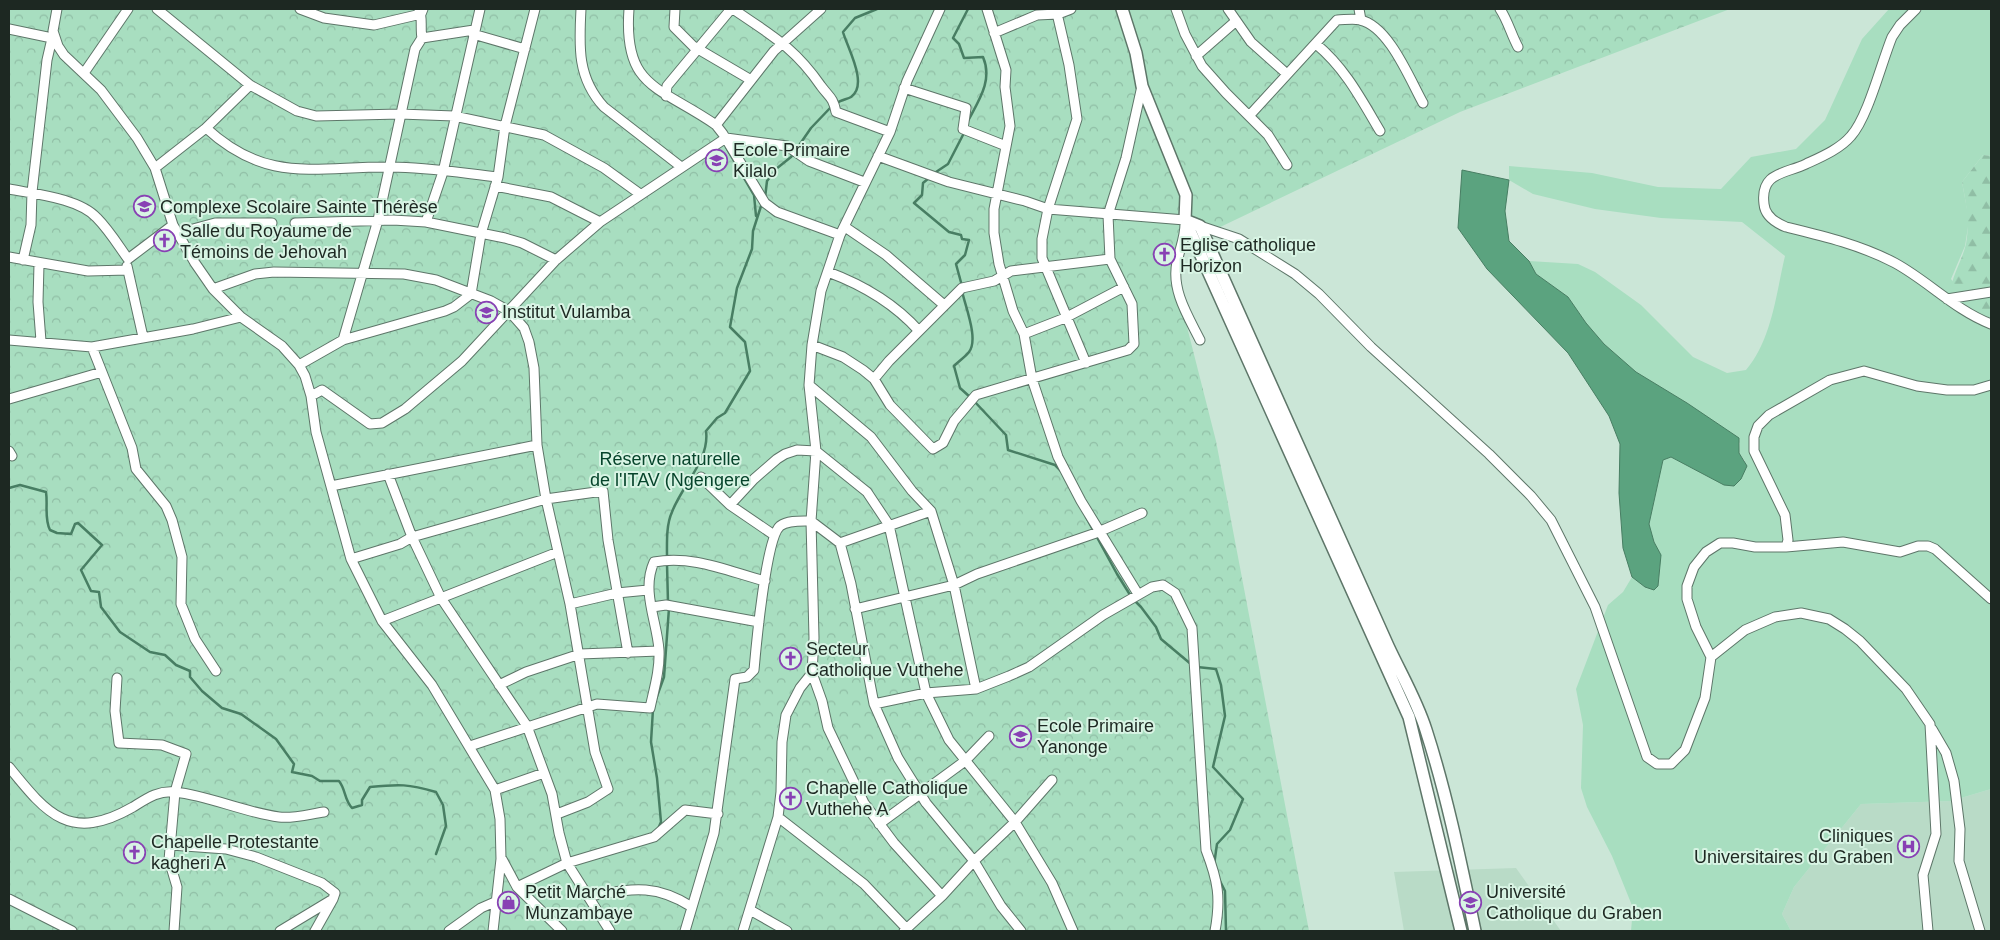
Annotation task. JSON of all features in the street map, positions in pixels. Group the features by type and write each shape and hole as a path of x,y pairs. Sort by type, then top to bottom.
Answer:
{"street":[{"path":"23,260 31,224 32,192 47,60 57,9"},
{"path":"84,73 128,9"},
{"path":"157,9 250,85 283,105 316,116 400,114 454,116 544,134 589,159 640,194"},
{"path":"300,9 324,18 374,25 421,11 420,26 422,38 415,49 378,220 343,340"},
{"path":"426,222 443,172 473,32 480,9"},
{"path":"299,364 343,340 445,311 454,307 471,294 481,234 498,177 505,126 535,9"},
{"path":"581,9 580,59 584,76 595,96 604,107 680,166"},
{"path":"629,9 627,34 630,54 638,72 646,82 667,91 717,122 764,202 787,217 843,231 886,255 944,305"},
{"path":"675,9 674,27 698,49 751,80"},
{"path":"667,91 698,49 732,9 782,42 799,57 824,90 834,99 836,112 890,132"},
{"path":"717,122 782,42 821,9"},
{"path":"940,9 904,88 890,132 864,182 843,231 828,272 822,291 812,346 809,385 816,451 811,521 814,638 812,673 822,701 828,728 864,803 878,824 942,896"},
{"path":"986,9 1006,70 1010,126 995,195 994,233 1002,277 1013,311 1024,334 1032,380 1058,457 1096,533 1134,597"},
{"path":"994,33 1038,15 1071,9"},
{"path":"1122,9 1136,53 1142,86 1186,195 1186,230 1176,264 1176,281 1181,300 1200,340"},
{"path":"1176,9 1196,56 1226,94 1268,134 1287,166"},
{"path":"1228,9 1251,42 1287,74"},
{"path":"1359,9 1361,20"},
{"path":"1500,9 1507,17 1510,31 1518,48"},
{"path":"1916,9 1900,25 1892,38 1860,123 1851,137 1839,146 1804,165 1780,173 1771,179 1766,185 1763,197 1764,208 1776,223 1864,249 1896,264 1964,311 1991,324"},
{"path":"1057,12 1069,65 1077,119 1048,209 1042,239 1042,258 1065,318 1073,330 1086,363"},
{"path":"1249,116 1337,20 1361,20 1376,29 1394,50 1422,103"},
{"path":"1196,56 1236,21"},
{"path":"9,29 52,34"},
{"path":"422,38 473,32 525,49"},
{"path":"52,34 64,55 84,73 124,118 155,168 175,229 213,288 241,316 282,346 299,364 305,376 311,396 316,432 351,559 382,621 432,685 495,790 500,819 502,859 493,931"},
{"path":"1316,44 1340,66 1353,84 1380,132"},
{"path":"155,168 206,128 250,85"},
{"path":"812,346 843,357 874,379 890,405 933,449 943,443 954,421 976,395 1032,380 1128,350 1134,344 1132,304 1110,259 1108,215 1126,158 1142,86"},
{"path":"904,88 966,108 965,130 1006,146"},
{"path":"206,128 234,151 248,158 280,166 324,170 391,167 498,177"},
{"path":"311,396 322,390 370,424 382,423 405,409 462,361 556,260 600,222 680,166 726,138 781,145 796,151 809,161 864,182"},
{"path":"878,156 949,182 1025,201 1048,209 1185,220 1239,239 1288,270 1319,294 1371,347 1489,454 1551,520 1595,607 1647,757 1657,764 1672,764 1686,750 1705,698 1711,657 1696,627 1687,599 1687,586 1694,567 1706,552 1720,543 1786,547 1843,542 1900,552 1918,546 1928,546 1935,549 1991,598"},
{"path":"495,186 552,197 600,222"},
{"path":"9,189 32,192 88,210 108,231 128,259 175,229 215,223 272,223"},
{"path":"295,224 378,220 426,222 522,243 556,260"},
{"path":"1185,220 1409,717 1461,931"},
{"path":"1200,226 1388,646 1415,701 1426,730 1444,794 1475,931"},
{"path":"108,231 128,270 142,337"},
{"path":"9,257 39,264 88,271 128,270"},
{"path":"874,379 962,288 1002,277 1011,270 1110,259"},
{"path":"39,264 38,302 41,341"},
{"path":"213,288 255,274 274,272 404,274 436,280 509,311 524,328 534,368 537,445 546,499 580,654 595,752 608,789 588,802 557,814"},
{"path":"828,272 865,287 903,313 919,331"},
{"path":"1024,334 1065,318 1124,287"},
{"path":"1947,299 1991,292"},
{"path":"9,340 41,341 92,347 193,329 241,316"},
{"path":"92,347 132,448 136,469 166,506 172,520 182,557 182,604 195,639 216,671"},
{"path":"1786,547 1788,540 1785,530 1785,515 1754,451 1754,437 1758,426 1769,415 1830,380 1864,371 1917,386 1947,390 1974,390 1991,385"},
{"path":"9,399 102,372"},
{"path":"809,385 871,437 912,491 931,511 954,585 976,689"},
{"path":"331,486 537,445"},
{"path":"730,504 754,479 785,454 797,450 816,451 867,492 889,525 926,693 949,740 1015,822 1052,883 1073,931"},
{"path":"388,474 412,537 441,598 527,726 552,794 567,863 610,931"},
{"path":"702,477 730,504 774,535"},
{"path":"351,559 400,544 412,537 546,499 603,491 617,593 628,653"},
{"path":"840,543 931,511"},
{"path":"855,609 954,585 977,574 1096,533 1142,513"},
{"path":"684,931 709,854 718,814 735,679 747,677 754,670 765,581 774,535 780,526 790,522 811,521 840,543 851,584 874,704 898,758 920,795 974,861 1001,906 1021,931"},
{"path":"382,621 558,552"},
{"path":"470,746 597,704 650,708 659,668 659,651 648,590 654,562 676,559 699,561 765,581"},
{"path":"874,704 926,693 976,689 1029,667 1096,619 1152,587 1163,585 1176,593 1192,628 1206,850 1217,880 1219,912 1215,931"},
{"path":"570,604 617,593 648,590"},
{"path":"652,607 666,605 759,622"},
{"path":"1711,657 1746,630 1775,616 1801,613 1829,619 1860,641 1906,689 1930,724 1946,753 1954,781 1960,830 1959,861 1980,931"},
{"path":"499,685 526,672 580,654 659,651"},
{"path":"743,931 778,817 781,792 782,742 786,715 800,688 812,673"},
{"path":"117,678 115,711 119,743 162,745 186,754 175,792 170,845 169,860 177,887 174,931"},
{"path":"1928,931 1923,876 1936,834 1930,724"},
{"path":"878,824 965,761 988,736"},
{"path":"9,768 42,807 49,813 70,822 86,823 103,820 154,794 175,792 280,817 324,812"},
{"path":"495,790 544,773"},
{"path":"778,817 864,884 905,930 942,896 974,861 1015,822 1052,780"},
{"path":"517,887 567,863 653,837 685,810 718,814"},
{"path":"170,845 226,849 256,857 322,884 335,893 315,931"},
{"path":"502,859 517,887 562,931"},
{"path":"589,896 648,888 673,895 692,907"},
{"path":"9,899 72,931"},
{"path":"280,931 333,899"},
{"path":"449,931 481,908 498,901"},
{"path":"750,910 787,931"}],"shaded area":[{"path":"1462,170 1509,180 1505,211 1509,241 1529,261 1536,274 1568,297 1586,323 1604,344 1636,372 1739,438 1739,453 1747,466 1741,479 1734,486 1724,485 1671,457 1663,460 1649,524 1654,542 1661,555 1658,586 1654,590 1645,587 1632,577 1623,548 1619,493 1620,444 1609,416 1568,353 1487,269 1458,228"},
{"name":"Cliniques Universitaires du Graben","path":"1991,789 1991,931 1791,931 1782,914 1794,887 1861,804 1951,801"},
{"name":"Université Catholique du Graben","path":"1516,868 1561,931 1404,931 1394,872"}],"green space":[{"name":"Réserve naturelle de l'ITAV (Ngengere","path":"9,9 1730,9 1460,112 1168,252 1216,441 1309,931 9,931"},
{"path":"1889,9 1991,9 1991,156 1983,155 1962,182 1969,220 1965,246 1951,279 1977,313 1991,318 1991,789 1951,801 1861,804 1794,887 1782,914 1791,931 1631,931 1633,908 1612,856 1587,807 1581,788 1583,725 1576,689 1608,605 1623,592 1632,577 1645,587 1658,586 1661,555 1654,542 1649,524 1663,460 1671,457 1729,486 1745,461 1739,453 1740,443 1687,403 1636,372 1604,344 1586,323 1568,297 1536,274 1529,261 1578,264 1595,272 1641,305 1693,357 1727,373 1746,370 1762,344 1772,316 1785,256 1742,222 1661,218 1595,209 1533,194 1509,180 1509,166 1592,173 1658,187 1721,189 1751,157 1796,149 1825,120 1862,39"},
{"path":"1983,155 1991,156 1991,318 1977,313 1950,293 1966,244 1968,228 1962,182"}],"waterway":[{"path":"837,103 851,97 856,91 858,84 855,66 843,32 855,18 877,9"},
{"path":"968,9 953,38 959,44 964,58 983,57 986,65 986,82 968,121"},
{"path":"765,198 767,181 776,169 791,157 811,128 832,106"},
{"path":"933,174 948,164 965,131"},
{"path":"726,147 754,195 756,216"},
{"path":"929,178 923,183 922,195 914,203 949,232 961,235 962,239 969,240 965,255 956,264 962,286"},
{"path":"667,558 667,534 670,517 676,502 700,462 706,442 706,431 717,418 725,413 750,371 745,342 730,327 737,288 752,249 753,231 762,203"},
{"path":"962,291 973,339 969,352 954,366 960,388 970,397"},
{"path":"974,401 1006,435 1008,450 1055,465 1061,471"},
{"path":"9,488 20,485 46,492 47,516 50,530 57,533 71,534 75,524 78,523 102,545 81,570 91,591 99,592 101,607 120,632 150,652 165,655 176,665 190,671 190,677 202,691 222,708 241,714 276,739 294,764 292,772 312,776 320,781 339,781 352,808 362,805 362,800 370,787 404,785 436,792 443,805 446,826 436,854"},
{"path":"1086,517 1117,574 1132,598 1156,627 1161,639 1192,665"},
{"path":"667,564 668,603"},
{"path":"656,699 664,677 669,608"},
{"path":"1197,667 1216,669 1221,685 1225,716 1213,767 1243,799 1230,830 1217,844 1214,865"},
{"path":"653,709 651,742 661,822 658,829"},
{"path":"1219,879 1225,891 1226,931"}],"place":[{"name":"Ecole Primaire Kilalo","path":"717,160"},
{"name":"Complexe Scolaire Sainte Thérèse","path":"144,207"},
{"name":"Salle du Royaume de Témoins de Jehovah","path":"164,241"},
{"name":"Eglise catholique Horizon","path":"1164,255"},
{"name":"Institut Vulamba","path":"486,312"},
{"name":"Secteur Catholique Vuthehe","path":"790,659"},
{"name":"Ecole Primaire Yanonge","path":"1021,736"},
{"name":"Chapelle Catholique Vuthehe A","path":"790,798"},
{"name":"Cliniques Universitaires du Graben","path":"1909,846"},
{"name":"Chapelle Protestante kagheri A","path":"135,852"},
{"name":"Petit Marché Munzambaye","path":"509,902"},
{"name":"Université Catholique du Graben","path":"1470,902"}]}
